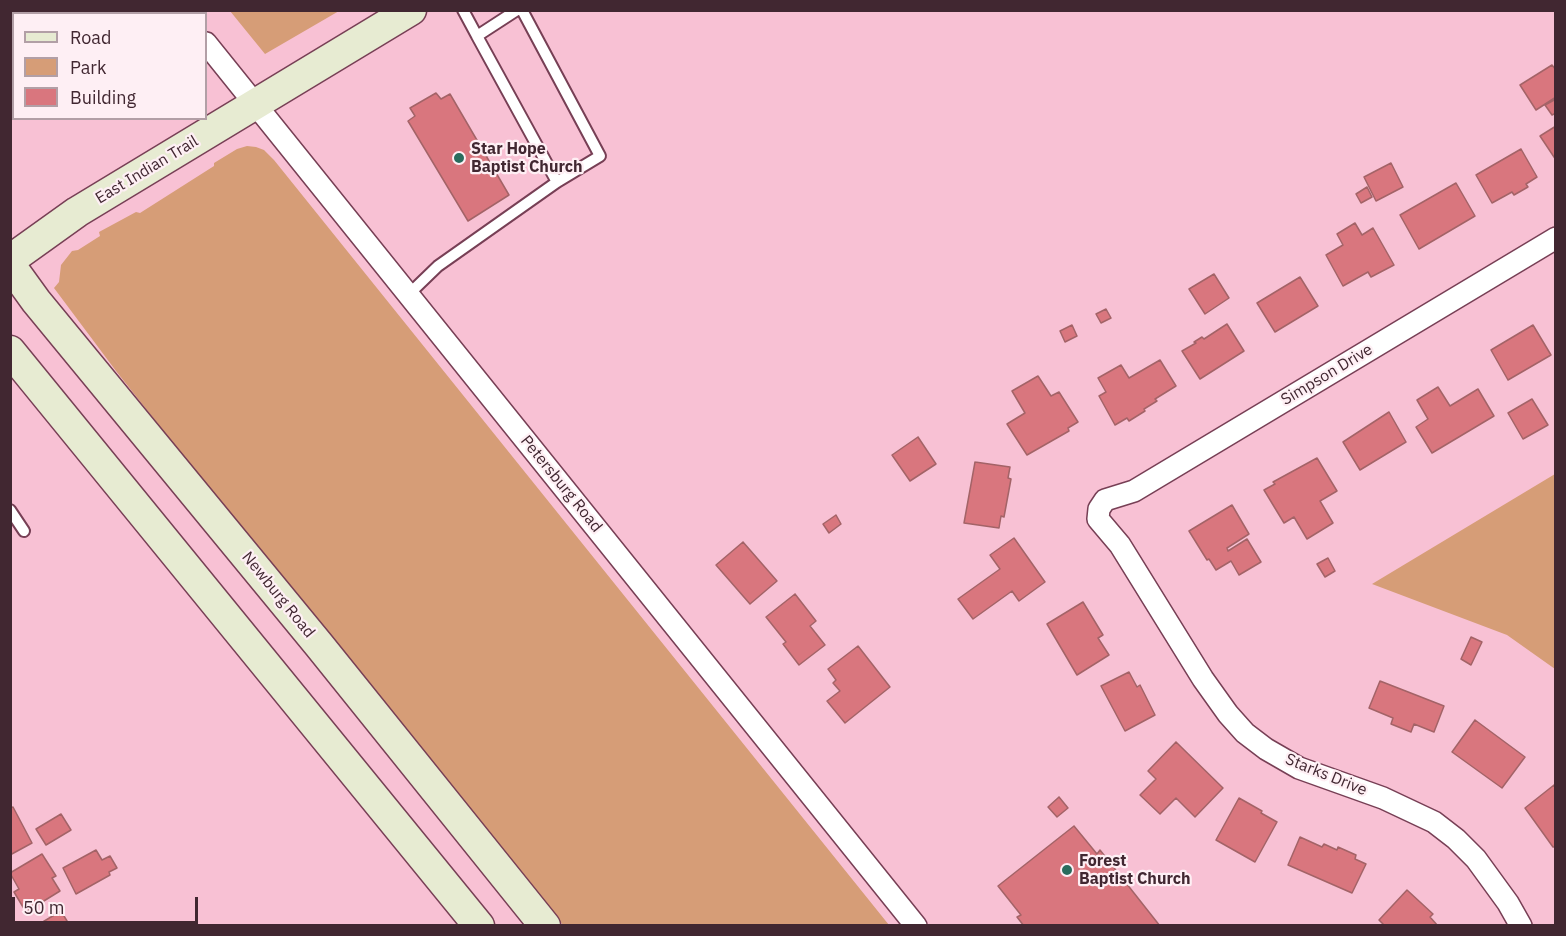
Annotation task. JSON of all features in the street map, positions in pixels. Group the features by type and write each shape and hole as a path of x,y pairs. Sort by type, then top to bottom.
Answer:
{"main road":[{"name":"East Indian Trail","path":"10,260 77,212 411,10"},
{"name":"Newburg Road","path":"10,265 36,301 319,645 545,926"},
{"path":"10,351 479,926"}],"street":[{"name":"Petersburg Road","path":"207,44 916,926"},
{"name":"Simpson Drive","path":"1099,509 1104,500 1134,491 1556,238"},
{"name":"Starks Drive","path":"1099,509 1098,519 1120,545 1203,680 1245,733 1266,749 1299,768 1383,798 1434,822 1456,839 1476,860 1508,903 1521,926"}],"lane":[{"path":"463,10 557,182"},
{"path":"477,36 517,10"},
{"path":"408,295 438,266 557,182 600,156 522,10"},
{"path":"10,510 24,531"}],"green space":[{"path":"230,11 339,11 265,54"},
{"path":"247,146 264,150 274,160 889,925 563,925 169,438 54,288 59,282 61,265 72,251 78,250 100,236 99,232 136,212 140,213 237,149"},
{"path":"1555,474 1555,669 1507,635 1372,584"}],"building":[{"path":"1552,65 1556,70 1556,97 1536,110 1520,85"},
{"name":"Star Hope Baptist Church","path":"436,93 441,99 450,94 509,195 468,221 408,121 415,116 410,108"},
{"path":"1556,99 1556,113 1552,115 1545,105"},
{"path":"1556,126 1556,160 1540,136"},
{"path":"1521,149 1537,177 1526,184 1528,187 1514,195 1512,192 1492,203 1476,175"},
{"path":"1391,163 1403,187 1376,201 1364,177"},
{"path":"1456,183 1475,216 1419,249 1400,215"},
{"path":"1367,187 1372,197 1361,203 1356,194"},
{"path":"1355,223 1362,235 1373,228 1394,265 1371,277 1368,272 1343,286 1326,255 1343,245 1337,234"},
{"path":"1214,274 1229,298 1205,314 1189,289"},
{"path":"1300,277 1318,306 1275,332 1257,303"},
{"path":"1106,309 1111,318 1101,323 1096,314"},
{"path":"1227,324 1244,351 1200,379 1182,351"},
{"path":"1072,325 1077,336 1065,342 1060,331"},
{"path":"1533,325 1551,355 1508,380 1491,350"},
{"path":"1160,360 1176,386 1155,399 1157,401 1144,409 1145,411 1129,421 1127,418 1115,425 1099,396 1106,392 1098,378 1121,365 1129,378"},
{"path":"1038,376 1051,396 1059,392 1078,422 1068,428 1069,431 1027,455 1007,424 1025,413 1012,391"},
{"path":"1438,387 1450,406 1478,389 1494,416 1432,453 1416,427 1428,419 1417,400"},
{"path":"1532,399 1548,425 1523,439 1508,413"},
{"path":"1389,412 1406,442 1360,470 1343,442"},
{"path":"918,437 936,464 910,481 892,455"},
{"path":"1317,458 1337,491 1320,501 1333,523 1307,539 1294,517 1284,523 1264,490 1275,484 1273,482"},
{"path":"975,462 1010,467 1008,478 1011,479 1004,517 1001,516 999,528 964,523"},
{"path":"1232,505 1249,534 1227,548 1228,551 1247,539 1261,562 1239,575 1231,561 1216,570 1189,531"},
{"path":"836,515 841,524 829,533 823,524"},
{"path":"1014,538 1045,582 1019,601 1012,591 973,619 958,599 1000,569 990,555"},
{"path":"743,542 777,581 750,604 716,565"},
{"path":"1328,558 1335,571 1325,577 1317,564"},
{"path":"795,594 816,621 810,626 825,645 799,665 783,644 786,642 766,617"},
{"path":"1083,602 1103,635 1098,638 1109,655 1077,675 1047,624"},
{"path":"1471,637 1482,642 1471,665 1461,659"},
{"path":"858,646 890,687 845,723 827,701 840,691 833,683 836,680 828,669"},
{"path":"1129,672 1137,687 1140,685 1155,715 1125,731 1101,686"},
{"path":"1380,681 1444,706 1434,732 1414,724 1411,732 1391,724 1393,718 1369,708"},
{"path":"1475,720 1525,757 1502,788 1452,752"},
{"path":"1176,742 1223,788 1195,817 1176,798 1160,814 1140,795 1156,779 1148,771"},
{"path":"1554,785 1556,788 1556,847 1553,847 1525,808"},
{"path":"1059,797 1068,808 1057,817 1048,807"},
{"path":"1239,798 1277,822 1255,862 1216,840"},
{"path":"13,807 32,843 10,855 10,808"},
{"path":"61,814 71,830 46,845 36,829"},
{"name":"Forest Baptist Church","path":"1074,826 1097,854 1100,850 1160,926 1024,926 1017,917 1021,915 998,886"},
{"path":"1300,837 1322,847 1324,844 1337,850 1338,847 1356,855 1355,859 1366,864 1352,893 1288,865"},
{"path":"96,850 102,860 110,856 117,868 109,872 110,875 76,894 63,868"},
{"path":"42,854 56,876 52,878 60,891 26,912 14,892 19,889 10,873"},
{"path":"1407,890 1433,914 1430,917 1438,926 1385,926 1379,920"},
{"path":"61,911 70,926 36,926"}],"place":[{"name":"Star Hope Baptist Church","path":"459,158"},
{"name":"Forest Baptist Church","path":"1067,870"}]}
